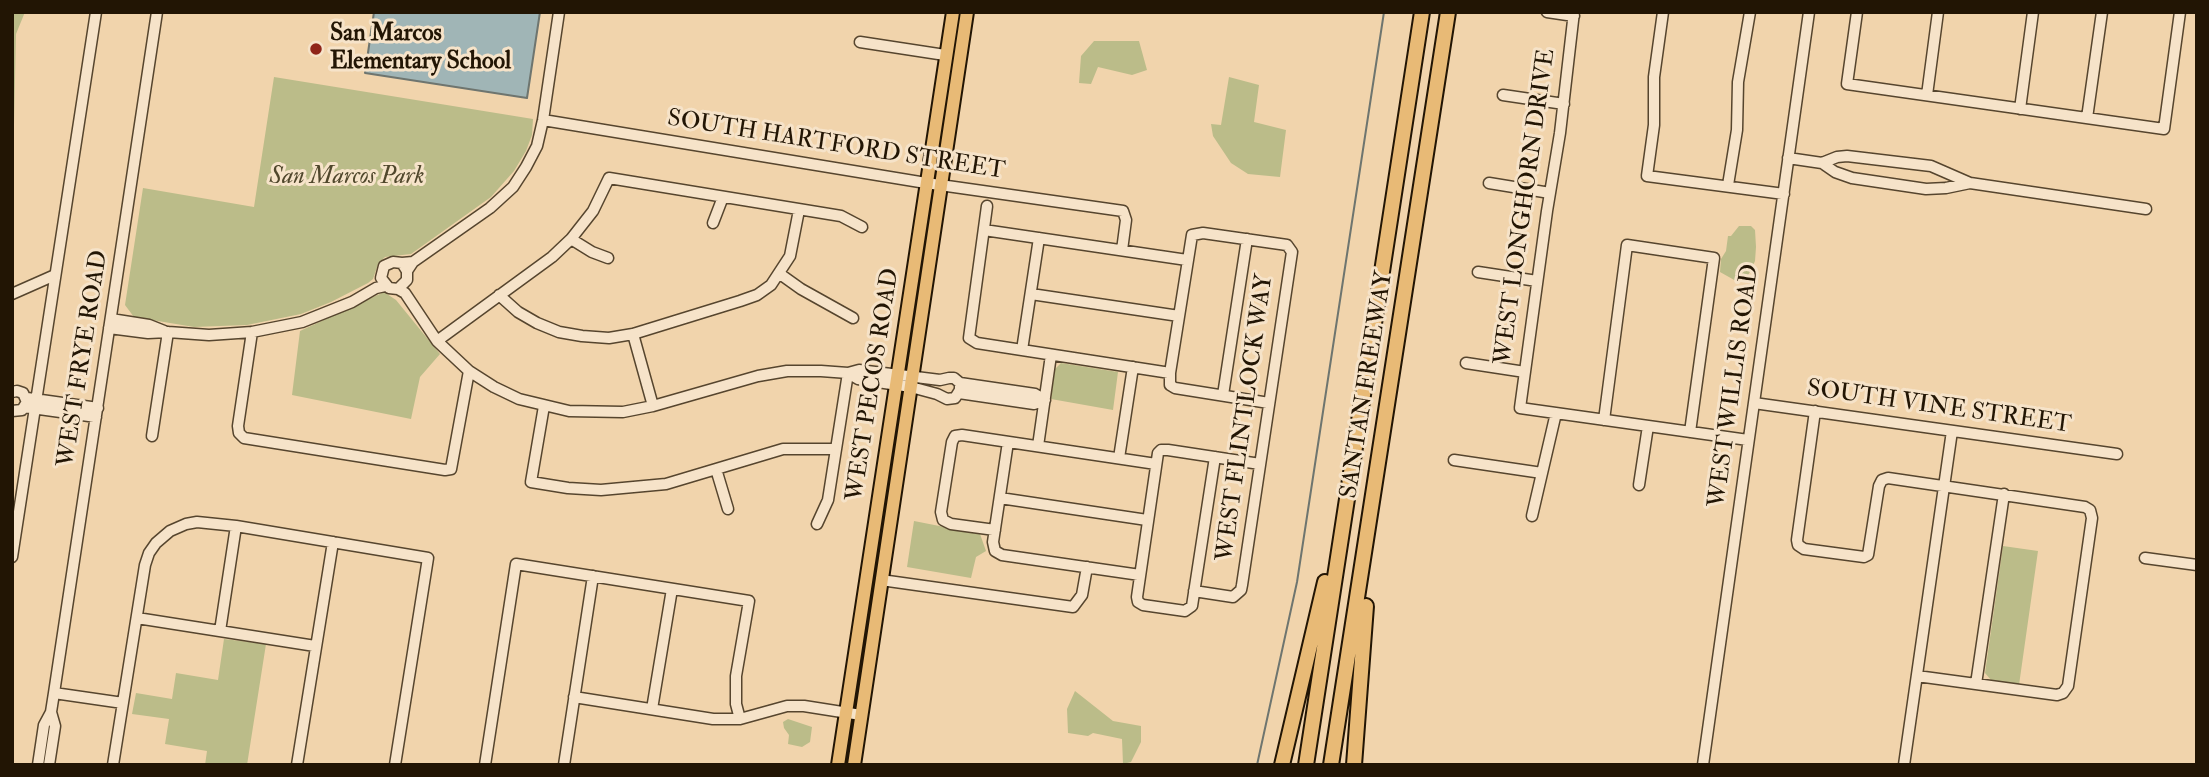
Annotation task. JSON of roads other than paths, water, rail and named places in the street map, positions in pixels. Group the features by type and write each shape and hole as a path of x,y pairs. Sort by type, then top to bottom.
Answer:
{"highway":[{"name":"SANTAN FREEWAY","path":"1306,765 1422,12"},
{"name":"SANTAN FREEWAY","path":"1331,765 1448,13"},
{"path":"1282,765 1326,577 1358,423"},
{"path":"1354,765 1361,647 1377,475"}],"main road":[{"name":"WEST PECOS ROAD","path":"838,765 953,12"},
{"name":"WEST PECOS ROAD","path":"854,765 967,12"}],"street":[{"path":"12,557 31,403 55,275 96,12"},
{"name":"WEST FRYE ROAD","path":"49,765 54,726 51,712 157,12"},
{"path":"407,265 490,208 513,187 537,146 559,12"},
{"path":"1547,12 1574,14"},
{"path":"1663,12 1654,77 1654,125 1647,176 1784,194"},
{"path":"1728,185 1737,130 1738,82 1750,12"},
{"name":"WEST WILLIS ROAD","path":"1703,765 1809,12"},
{"path":"1857,12 1847,84 2164,129 2180,12"},
{"path":"1927,95 1938,12"},
{"path":"2020,109 2033,12"},
{"path":"2087,118 2102,12"},
{"name":"WEST LONGHORN DRIVE","path":"1556,413 1520,408 1564,104 1574,14"},
{"path":"860,42 945,55"},
{"path":"1503,95 1564,104"},
{"name":"SOUTH HARTFORD STREET","path":"543,120 926,183 1123,211 1126,220 1122,250"},
{"path":"1822,163 1837,157 1868,157 1937,167 1970,183 2146,209"},
{"path":"1788,158 1822,163 1835,172 1852,178 1926,189 1970,183"},
{"path":"437,341 552,257 571,239 593,211 609,178 841,216 862,227"},
{"path":"1489,183 1550,193"},
{"path":"713,223 723,197"},
{"path":"987,206 969,338 977,343 1170,373"},
{"path":"499,295 518,312 559,332 608,338 633,334 757,295 771,285 790,256 799,209"},
{"path":"984,230 1187,260"},
{"path":"1223,396 1247,239 1203,233 1192,235 1170,385 1175,388 1223,396 1269,403"},
{"path":"571,239 608,258"},
{"path":"1022,350 1039,239"},
{"name":"WEST FLINTLOCK WAY","path":"1194,591 1233,597 1242,585 1292,252 1289,246 1247,239"},
{"path":"1604,420 1627,245 1714,257 1690,432"},
{"path":"381,284 382,269 388,263 407,265"},
{"path":"403,288 407,279 407,265"},
{"path":"1478,272 1537,281"},
{"path":"780,274 853,318"},
{"path":"12,294 55,275"},
{"path":"110,323 149,325 168,332 209,335 252,332 291,325 328,313 381,284 403,288 437,341 468,371 519,399 569,411 623,412 758,376 787,371 848,373 859,370 911,382 954,378 960,388 1034,404 1045,400"},
{"path":"1031,294 1178,316"},
{"path":"152,436 168,332"},
{"path":"252,332 238,426 239,433 244,438 451,469 468,371"},
{"path":"633,334 653,405"},
{"path":"1038,446 1051,355"},
{"path":"1466,363 1525,372"},
{"path":"1119,458 1133,368"},
{"path":"817,524 828,500 848,373"},
{"path":"911,382 951,400 960,388"},
{"path":"12,392 21,392 31,403 97,412"},
{"path":"12,411 19,412 31,403"},
{"name":"SOUTH VINE STREET","path":"1754,403 2117,454"},
{"path":"544,406 531,482 568,488 621,489 666,484 783,449 836,449"},
{"path":"1815,411 1797,540 1798,545 1804,549 1864,557 1868,555 1879,486 1882,480 1888,478 2004,494 2090,510 2092,518 2068,686 2063,693 2057,695 1917,676"},
{"path":"1532,516 1556,413 1748,440"},
{"path":"1639,485 1648,426"},
{"path":"1904,765 1952,431"},
{"path":"995,530 951,524 943,520 941,512 955,436 1156,464"},
{"path":"1008,442 993,542 995,551 1002,555 1140,575"},
{"path":"1215,457 1189,610 1138,603 1158,453 1161,450 1215,457 1260,464"},
{"path":"1454,460 1542,474"},
{"path":"716,469 728,509"},
{"path":"1976,684 2004,494"},
{"path":"1000,498 1147,520"},
{"path":"113,765 149,553 170,531 197,522 428,558 395,765"},
{"path":"220,631 236,526"},
{"path":"297,765 333,542"},
{"path":"2145,558 2197,565"},
{"path":"485,765 516,564 749,601 736,683 736,704 740,719"},
{"path":"881,580 1073,607 1082,595 1087,567"},
{"path":"564,765 593,576"},
{"path":"652,709 672,589"},
{"path":"137,618 315,646"},
{"path":"54,692 123,703"},
{"path":"574,697 713,719 740,719 788,706 861,715"},
{"name":"WEST FRYE ROAD","path":"38,765 44,724 51,712"}],"waterway":[{"path":"1257,765 1297,582 1384,12"}],"place":[{"name":"San Marcos Elementary School","path":"316,49"}],"park label":[{"name":"San Marcos Park","path":"347,178"}]}
